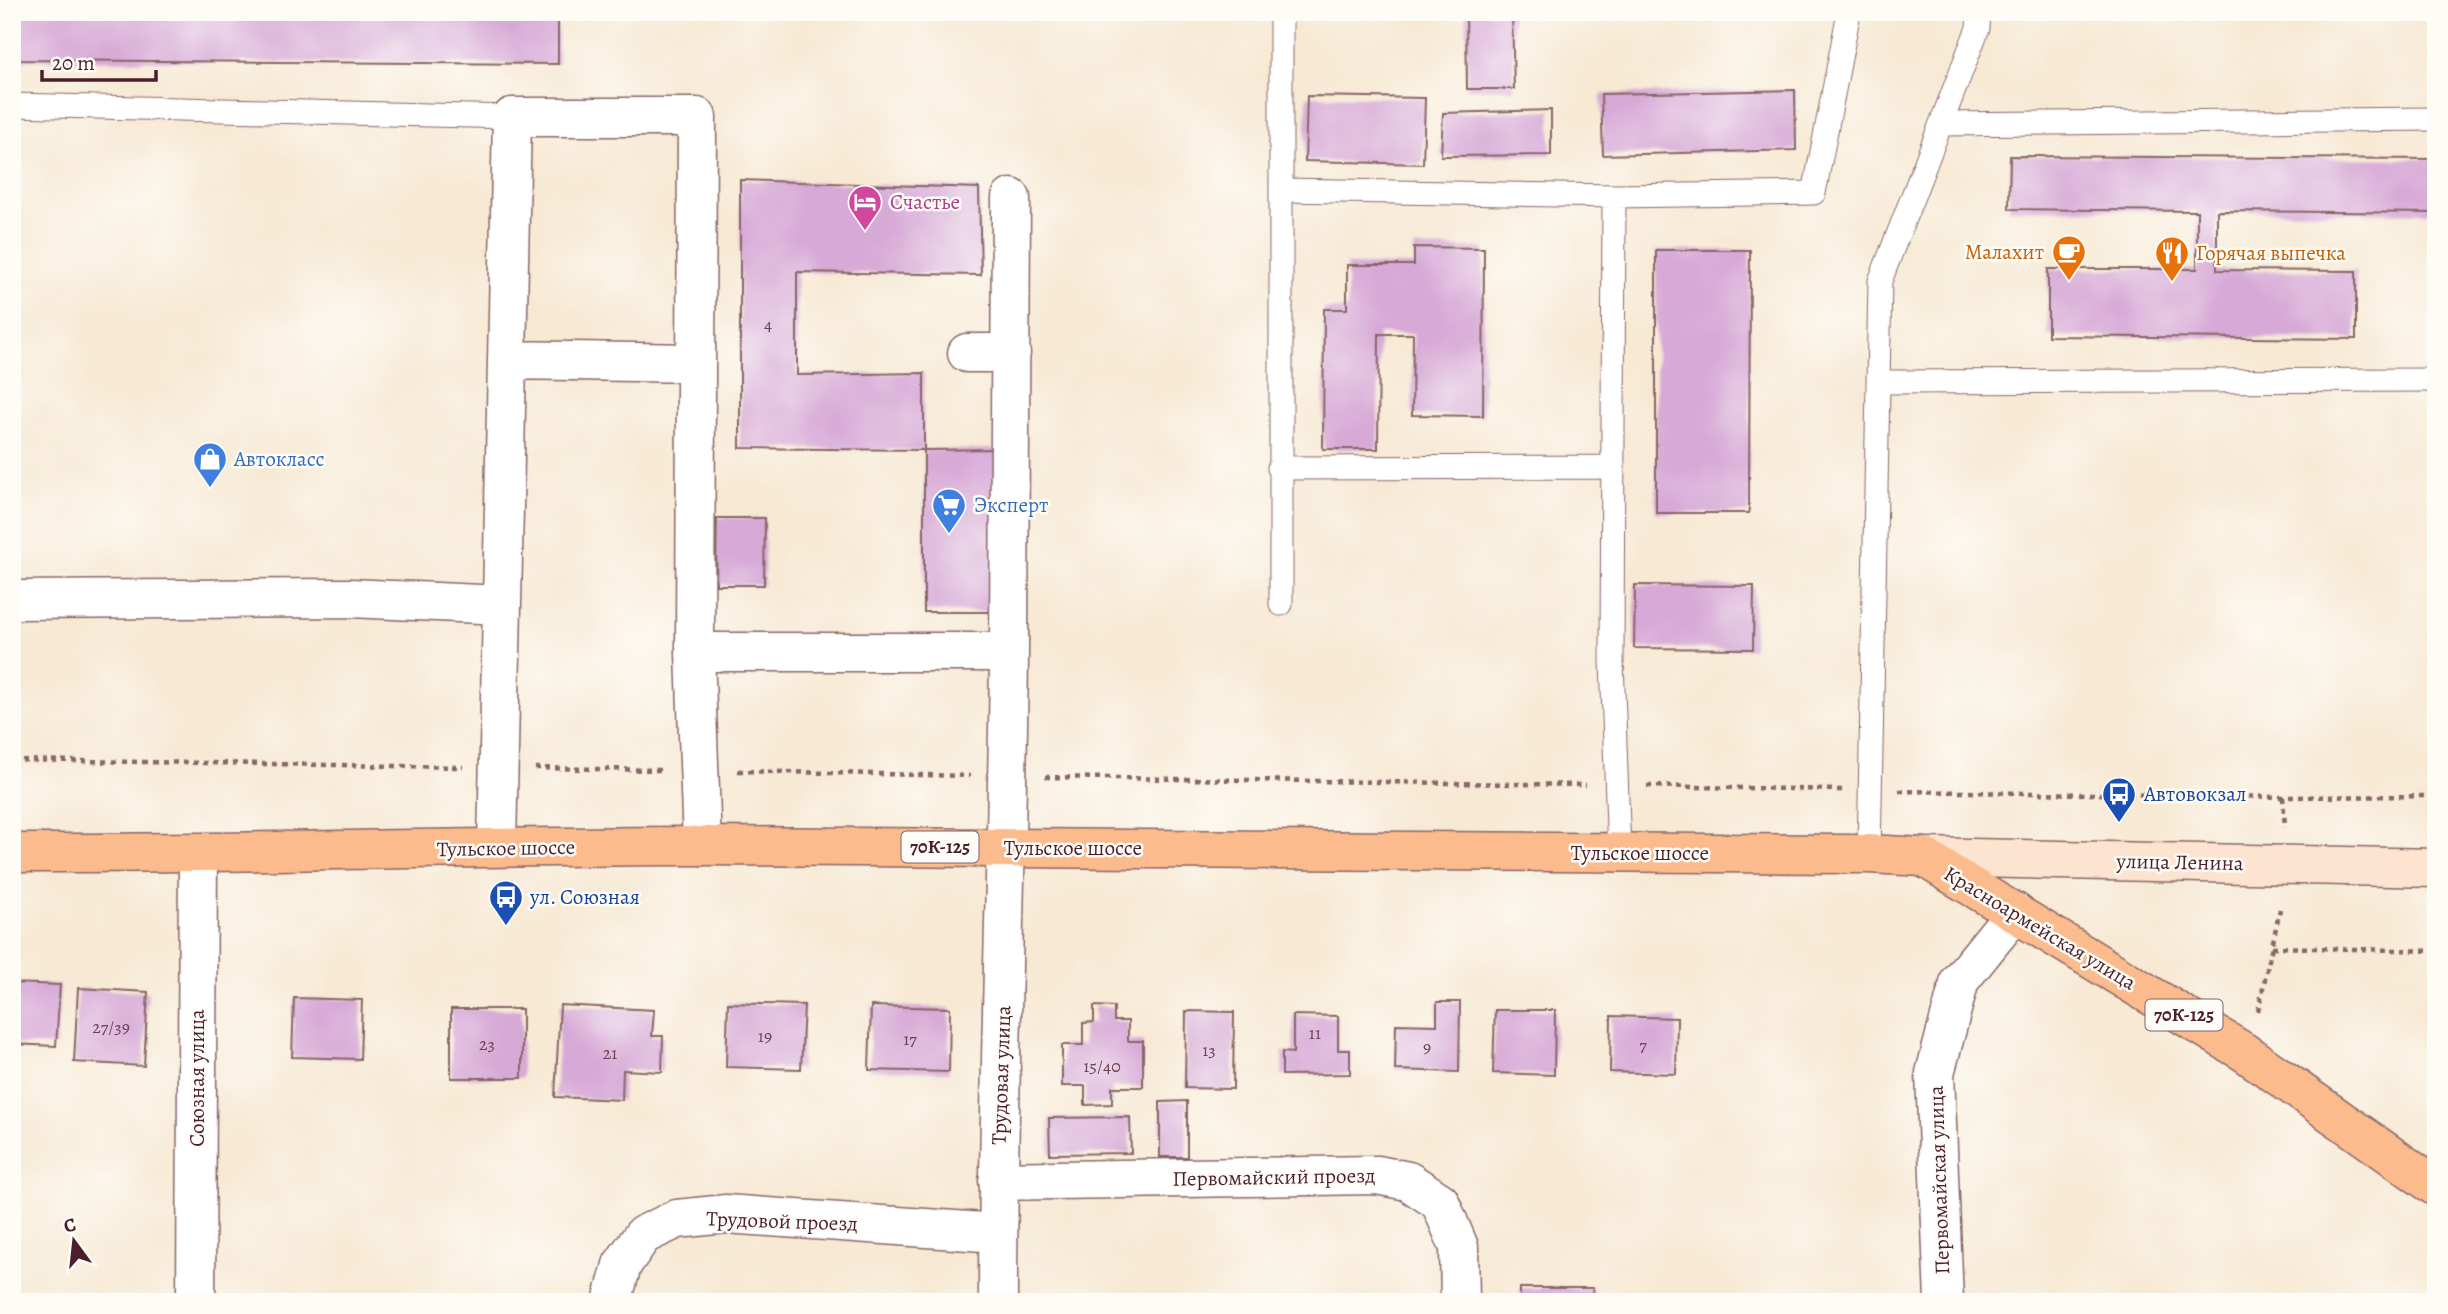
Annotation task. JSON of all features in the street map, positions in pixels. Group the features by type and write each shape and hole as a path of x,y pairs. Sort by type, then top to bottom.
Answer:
{"main road":[{"name":"Тульское шоссе","path":"12,853 702,846 1869,854 1923,857"},
{"name":"улица Ленина","path":"1923,857 2436,868"},
{"name":"Красноармейская улица","path":"1923,857 2244,1052 2436,1187"}],"street":[{"path":"497,847 512,117 697,117 695,652 702,846"},
{"name":"Трудовая улица","path":"998,1302 998,1181 1008,776 1011,198"},
{"path":"967,353 1010,353"},
{"path":"509,360 696,363"},
{"path":"12,600 350,598 502,605"},
{"path":"695,652 1009,652"},
{"name":"Союзная улица","path":"196,1302 198,853"},
{"name":"Первомайская улица","path":"1944,1302 1936,1073 1960,980 2015,912"},
{"name":"Первомайский проезд","path":"998,1181 1377,1175 1408,1181 1440,1202 1460,1247 1460,1302"},
{"name":"Трудовой проезд","path":"612,1302 622,1265 643,1235 677,1219 726,1214 998,1233"}],"lane":[{"path":"1281,12 1281,604"},
{"path":"1282,190 1614,196 1814,192 1849,12"},
{"path":"1869,854 1880,281 1978,27 1979,12"},
{"path":"12,105 512,117"},
{"path":"1941,124 2436,120"},
{"path":"1614,196 1612,662 1619,854"},
{"path":"1878,382 2436,380"},
{"path":"1279,468 1613,467"}],"path":[{"path":"12,760 1870,790 2436,796"},
{"path":"2283,796 2285,832"},
{"path":"2258,1012 2280,909"},
{"path":"2272,947 2436,951"}],"building":[{"path":"12,12 558,12 558,64 12,60"},
{"path":"1466,12 1512,12 1514,89 1467,89"},
{"path":"1795,90 1796,150 1603,155 1601,94"},
{"path":"1307,96 1425,98 1423,164 1305,161"},
{"path":"1551,110 1551,155 1441,156 1443,113"},
{"path":"2010,156 2436,159 2436,213 2217,211 2217,270 2356,271 2356,339 2048,336 2048,269 2197,269 2197,211 2009,209"},
{"path":"740,180 979,188 981,275 797,272 797,375 924,373 924,450 740,448"},
{"path":"1414,247 1484,248 1483,416 1412,415 1413,334 1379,334 1378,449 1323,449 1324,309 1347,309 1347,265 1414,265"},
{"path":"1656,250 1750,250 1749,513 1656,513"},
{"path":"999,449 999,612 924,612 924,450"},
{"path":"717,518 765,518 764,585 716,585"},
{"path":"1635,585 1754,586 1753,649 1634,648"},
{"path":"12,983 60,985 56,1046 12,1044"},
{"path":"78,988 148,992 144,1066 74,1062"},
{"path":"294,998 362,1000 360,1059 292,1057"},
{"path":"1437,1002 1460,1002 1459,1072 1395,1070 1396,1024 1437,1025"},
{"path":"728,1003 804,1005 801,1069 726,1067"},
{"path":"560,1005 654,1010 652,1036 663,1036 662,1072 623,1070 622,1100 555,1097"},
{"path":"871,1006 950,1008 949,1072 869,1070"},
{"path":"1094,1006 1114,1007 1114,1021 1128,1021 1128,1041 1143,1041 1143,1087 1112,1087 1112,1104 1085,1105 1085,1086 1062,1086 1062,1045 1083,1045 1083,1023 1094,1022"},
{"path":"451,1009 522,1009 522,1078 451,1078"},
{"path":"1495,1010 1555,1010 1554,1075 1493,1073"},
{"path":"1186,1011 1234,1012 1233,1089 1185,1088"},
{"path":"1293,1015 1338,1016 1338,1050 1350,1050 1350,1074 1282,1075 1282,1052 1293,1053"},
{"path":"1611,1016 1677,1018 1676,1074 1610,1072"},
{"path":"1187,1101 1187,1157 1160,1157 1160,1102"},
{"path":"1130,1117 1131,1153 1050,1154 1049,1118"},
{"path":"1520,1288 1593,1288 1593,1302 1520,1302"}],"place":[{"name":"Счастье","path":"865,232"},
{"name":"Малахит","path":"2069,282"},
{"name":"Горячая выпечка","path":"2172,283"},
{"name":"Автокласс","path":"210,489"},
{"name":"Эксперт","path":"949,535"},
{"name":"Автовокзал","path":"2119,824"},
{"name":"ул. Союзная","path":"506,927"}]}
